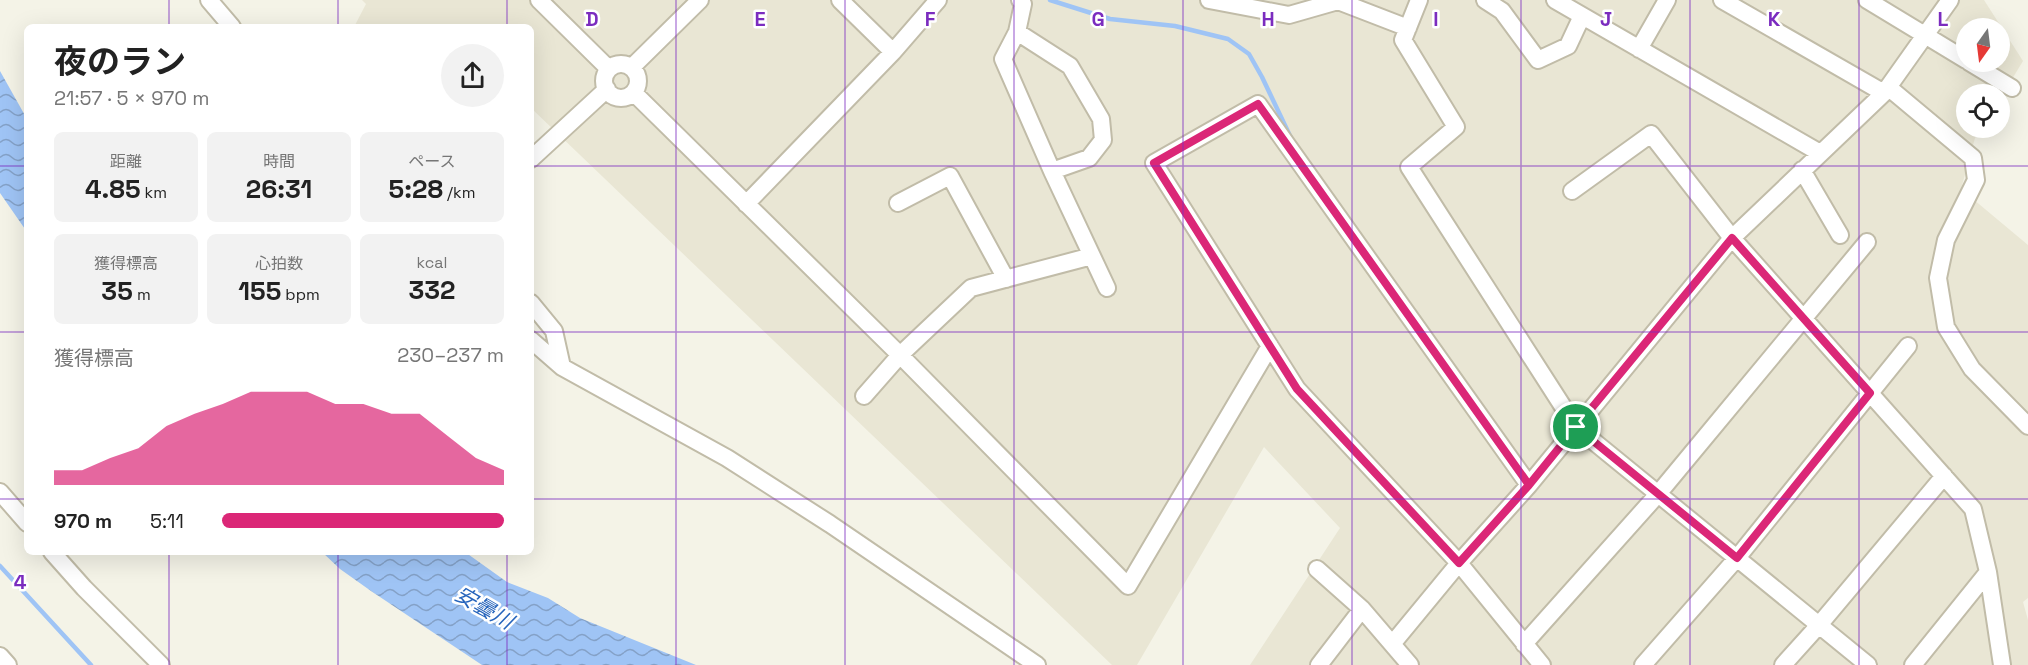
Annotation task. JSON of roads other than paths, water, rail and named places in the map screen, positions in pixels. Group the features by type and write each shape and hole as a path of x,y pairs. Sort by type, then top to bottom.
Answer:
{"street":[{"path":"209,0 229,24"},
{"path":"538,0 609,69"},
{"path":"632,67 700,0"},
{"path":"840,0 894,52"},
{"path":"747,204 894,52 938,0"},
{"path":"1020,0 1023,4 1017,32 1003,59 1107,288"},
{"path":"1209,0 1289,15 1338,1 1349,3 1408,28"},
{"path":"1419,0 1403,40 1456,128 1409,167 1576,427 1868,665"},
{"path":"1485,0 1502,11 1538,60 1568,46 1582,16"},
{"path":"1555,0 1820,153"},
{"path":"1639,49 1668,0"},
{"path":"1722,0 1886,90 1972,158 1976,180 1946,240 1938,278 1946,327 1972,369 2028,426"},
{"path":"1867,0 1956,54"},
{"path":"1393,643 1459,563 1529,485 1732,238 1886,90 1950,0"},
{"path":"1017,32 1070,66 1101,119 1103,140 1089,158 1052,171"},
{"path":"618,64 632,67 639,82 634,93 619,98 610,93 604,78 609,69 618,64"},
{"path":"1985,72 2012,88"},
{"path":"534,156 607,89"},
{"path":"634,93 900,355 1128,586 1270,346"},
{"path":"1529,485 1258,104 1154,163 1297,389 1459,563 1542,665"},
{"path":"1572,191 1651,134 1732,238 1973,509 1988,572 2002,665"},
{"path":"1802,170 1840,235"},
{"path":"898,203 950,176 1006,279"},
{"path":"1524,644 1658,494 1867,242"},
{"path":"864,396 900,355 971,288 1092,256"},
{"path":"534,307 554,331 562,367"},
{"path":"534,343 562,367 727,458 830,524 1037,665"},
{"path":"1643,665 1737,558 1908,346"},
{"path":"1783,665 1944,476"},
{"path":"0,492 24,520"},
{"path":"55,555 160,665"},
{"path":"1317,569 1362,609 1410,665"},
{"path":"1913,665 1988,572"},
{"path":"1319,665 1362,609"},
{"path":"0,656 8,665"}],"water":[{"path":"0,71 24,114 24,228 0,193"},
{"name":"安曇川","path":"325,555 469,555 507,582 548,598 580,618 696,665 482,665 340,569"}],"waterway":[{"path":"1050,0 1110,19 1175,26 1228,39 1249,54 1291,138"},
{"path":"0,566 91,665"}]}
